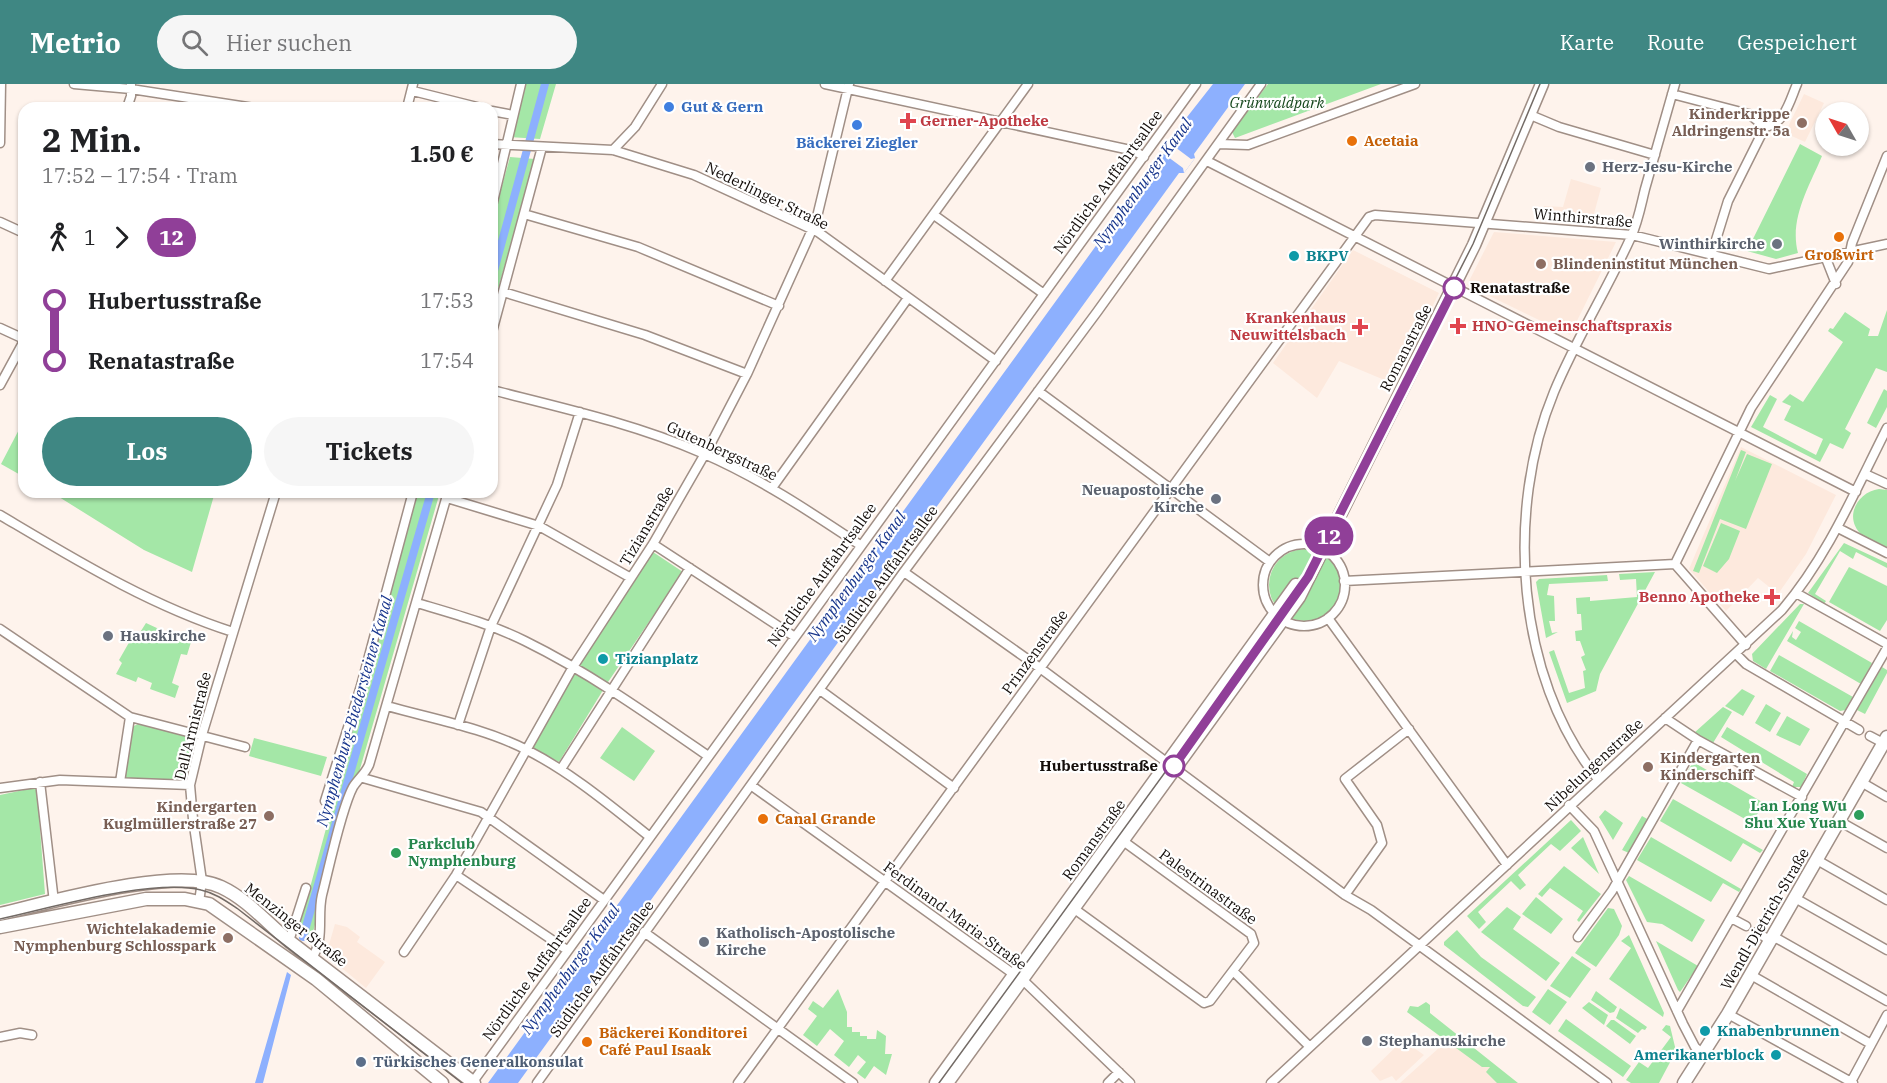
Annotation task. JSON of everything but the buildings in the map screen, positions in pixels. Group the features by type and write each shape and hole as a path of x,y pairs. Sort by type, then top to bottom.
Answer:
{"main road":[{"name":"Romanstraße","path":"947,1083 1018,978 1280,618 1320,552 1453,287 1542,84"},
{"name":"Wendl-Dietrich-Straße","path":"1684,1083 1728,1014 1886,742"},
{"name":"Menzinger Straße","path":"0,914 156,883 202,881 221,887 236,896 289,941 473,1083"},
{"name":"Menzinger Straße","path":"0,927 146,899 168,897 199,902 226,915 305,971 358,1012 442,1083"},
{"name":"Romanstraße","path":"936,1083 1018,978"}],"street":[{"path":"0,143 1,84"},
{"path":"74,84 131,86 220,102"},
{"path":"498,182 521,84"},
{"path":"614,150 636,127 662,84"},
{"path":"825,84 848,86 1135,151 1144,157"},
{"path":"885,281 1028,84"},
{"name":"Nördliche Auffahrtsallee","path":"473,1083 860,545 1196,84"},
{"name":"Südliche Auffahrtsallee","path":"537,1083 644,932 752,786 903,572 1207,161 1261,84"},
{"path":"1219,144 1248,145 1415,84"},
{"path":"1597,778 1571,738 1536,648 1525,571 1524,528 1534,455 1554,393 1632,235 1675,84"},
{"path":"1672,94 1749,114 1765,127 1773,126 1781,119 1797,84"},
{"path":"128,102 131,86"},
{"name":"Tizianstraße","path":"404,952 456,875 525,748 573,667 653,544 705,454 747,374 818,214 848,86"},
{"path":"413,88 461,102"},
{"path":"498,112 513,116"},
{"path":"1528,114 1559,127 1655,155"},
{"path":"1711,256 1728,201 1765,127"},
{"name":"Nederlinger Straße","path":"498,145 614,150 694,175 812,229 996,361"},
{"path":"498,311 542,147"},
{"path":"1674,564 1751,408 1836,284 1848,262 1850,250 1887,156"},
{"path":"1207,161 1856,492"},
{"path":"524,214 638,248 779,306"},
{"name":"Winthirstraße","path":"1354,237 1369,217 1375,214 1632,235 1769,269 1887,244"},
{"path":"934,215 1044,294"},
{"path":"0,222 18,230"},
{"name":"Prinzenstraße","path":"738,1083 1354,237"},
{"path":"1825,256 1836,284"},
{"path":"503,292 645,335 747,374"},
{"path":"772,488 908,298"},
{"path":"0,328 18,337"},
{"path":"0,385 18,351"},
{"path":"1038,391 1270,562"},
{"name":"Gutenbergstraße","path":"498,392 580,412 705,454 772,488 860,545"},
{"path":"458,725 491,626 539,526 567,458 580,412"},
{"name":"Nibelungenstraße","path":"1271,1083 1507,865 1597,778 1746,645 1796,593 1838,528 1887,428"},
{"path":"1865,474 1887,484"},
{"name":"Dall'Armistraße","path":"199,902 202,881 190,785 202,735 274,498"},
{"path":"325,801 361,686 410,498"},
{"path":"312,958 320,939 321,898 345,812 352,789 363,778 387,706 447,498"},
{"path":"457,498 539,526 631,578"},
{"path":"0,515 124,588 177,613 233,632"},
{"path":"1838,528 1887,554"},
{"path":"653,544 795,637"},
{"path":"1308,544 1320,552 1336,560 1344,581 1341,602 1328,618 1307,626 1280,618 1268,605 1263,590 1264,575 1270,562 1281,552 1294,546 1308,544"},
{"path":"1344,581 1674,564"},
{"path":"1674,564 1746,645"},
{"path":"561,769 690,568"},
{"path":"903,572 1040,668 1345,895 1607,1083"},
{"path":"1796,593 1887,644"},
{"path":"417,603 491,626 573,667 708,756"},
{"path":"1328,618 1507,865"},
{"path":"0,628 130,717 245,747"},
{"path":"1677,1011 1887,648"},
{"path":"1736,654 1753,668 1859,730"},
{"path":"820,690 954,788"},
{"path":"387,706 458,725 525,748 561,769 650,837"},
{"path":"120,782 130,717"},
{"path":"1665,718 1698,740 1802,797"},
{"path":"1345,895 1382,843 1377,825 1345,779 1409,729"},
{"path":"1870,736 1886,742"},
{"path":"1578,938 1618,881 1698,740"},
{"path":"363,778 471,808 489,818 604,900"},
{"path":"40,782 54,902"},
{"path":"0,788 40,782 190,785"},
{"path":"1862,782 1887,797"},
{"name":"Ferdinand-Maria-Straße","path":"752,786 1018,978 1130,1083"},
{"path":"1569,805 1594,831 1677,1011 1695,1047 1703,1054"},
{"path":"1839,821 1887,848"},
{"name":"Palestrinastraße","path":"1070,906 1202,1003 1210,1001 1254,943 1251,934 1119,839"},
{"path":"1817,860 1887,900"},
{"path":"456,875 567,950"},
{"path":"289,941 306,888"},
{"path":"1795,898 1887,950"},
{"path":"1731,918 1746,926"},
{"path":"644,932 778,1029 842,1080 853,1083"},
{"path":"1757,932 1778,939 1887,1001"},
{"path":"1233,971 1310,1047"},
{"path":"1751,975 1871,1044"},
{"path":"1728,1014 1852,1082 1887,1015"},
{"path":"0,1037 20,1033 32,1035"},
{"path":"1108,1083 1119,1072"}],"shaded area":[{"name":"Kinderkrippe Aldringenstr. 5a","path":"1804,94 1822,102 1815,102 1815,121 1805,142 1785,133"},
{"path":"1571,179 1601,188 1592,221 1543,217 1544,206 1563,207"},
{"name":"Blindeninstitut München","path":"1494,232 1616,242 1570,335 1467,285"},
{"name":"Krankenhaus Neuwittelsbach","path":"1353,250 1439,293 1394,384 1339,361 1317,398 1273,363"},
{"path":"1741,447 1836,495 1806,554 1778,594 1758,578 1726,611 1689,569"},
{"path":"335,924 347,927 360,937 357,942 385,962 366,988 326,955"},
{"path":"1451,1037 1511,1083 1400,1083"},
{"path":"1403,1040 1424,1055 1396,1081 1392,1076 1380,1081 1371,1071"}],"green space":[{"path":"525,84 556,84 540,139 509,137"},
{"name":"Grünwaldpark","path":"1268,84 1381,84 1235,138 1232,132"},
{"path":"1800,144 1815,152 1815,156 1822,156 1806,191 1798,216 1796,240 1798,253 1776,259 1747,251"},
{"path":"510,157 535,159 498,289 498,200"},
{"path":"1887,310 1887,372 1876,368 1845,429 1851,433 1843,449 1830,443 1820,462 1751,427 1770,395 1777,399 1763,427 1816,455 1823,439 1784,420 1791,406 1782,402 1790,394 1803,402 1843,342 1828,331 1830,328 1833,329 1845,312 1870,329 1868,336 1878,336"},
{"path":"1884,389 1887,391 1887,407 1876,428 1867,423"},
{"path":"18,431 18,474 1,464"},
{"path":"1741,450 1746,452 1735,481 1747,454 1772,464 1746,529 1720,519 1699,573 1693,571"},
{"path":"1879,489 1887,490 1887,549 1862,535 1856,528 1853,514 1859,500 1864,495"},
{"path":"61,498 213,498 192,572 144,550"},
{"path":"415,498 438,498 310,942 295,932 311,884"},
{"path":"1721,523 1740,531 1729,559 1717,573 1703,566"},
{"path":"1844,543 1887,563 1887,568 1856,552 1853,559 1840,551 1815,594 1826,601 1824,604 1808,593"},
{"path":"1312,549 1331,559 1339,571 1341,585 1339,599 1331,611 1319,619 1298,621 1279,611 1271,599 1269,578 1279,559 1291,551"},
{"path":"653,552 683,572 608,682 559,762 531,748 579,665"},
{"path":"1849,567 1887,586 1887,620 1880,631 1829,602"},
{"path":"1655,572 1600,674 1596,691 1567,703 1549,652 1554,650 1569,693 1585,688 1583,671 1586,670 1581,657 1585,655 1580,641 1576,641 1575,631 1582,630 1581,614 1577,614 1576,598 1590,597 1590,601 1637,597 1636,579 1620,580 1619,574"},
{"path":"1607,575 1608,581 1549,584 1547,595 1554,596 1555,621 1549,621 1552,633 1558,632 1546,638 1536,582 1539,579"},
{"path":"1800,604 1804,604 1766,669 1753,661 1752,654"},
{"path":"1799,621 1872,663 1861,684 1787,641 1793,631 1792,637 1796,640 1801,632 1795,628"},
{"path":"146,623 159,629 156,635 170,640 173,634 191,642 187,655 181,654 172,683 179,686 175,698 150,689 152,683 138,677 136,682 116,674 122,663 119,660 135,632 139,634"},
{"path":"1779,655 1853,697 1846,710 1840,711 1770,671"},
{"path":"1882,667 1887,670 1887,673 1865,714 1857,710"},
{"path":"1742,689 1755,696 1743,716 1725,706"},
{"path":"1766,704 1781,713 1770,732 1755,723"},
{"path":"1723,707 1732,712 1713,743 1694,733"},
{"path":"1787,716 1810,729 1800,746 1776,735"},
{"path":"138,724 195,736 188,780 184,783 123,780 130,728"},
{"path":"622,727 655,751 634,781 600,758"},
{"path":"1727,727 1807,774 1801,787 1792,787 1794,782 1721,737"},
{"path":"254,738 327,757 321,776 249,756"},
{"path":"1693,762 1764,803 1752,823 1681,783"},
{"path":"33,788 37,790 45,894 0,905 0,795"},
{"path":"1673,799 1763,850 1760,853 1743,843 1731,862 1660,821"},
{"path":"1605,810 1623,823 1613,840 1599,817"},
{"path":"1642,816 1649,820 1629,853 1622,850"},
{"path":"1571,820 1581,831 1560,851 1551,844 1518,875 1526,885 1520,890 1511,881 1478,912 1486,922 1479,929 1467,916"},
{"path":"1583,837 1599,874 1571,848"},
{"path":"1651,837 1741,889 1739,892 1723,883 1711,902 1637,860"},
{"path":"1564,866 1601,894 1579,922 1577,920 1583,911 1550,888 1542,897 1538,894"},
{"path":"1629,876 1705,920 1692,942 1662,924 1647,922 1626,880"},
{"path":"1536,897 1563,919 1551,934 1522,914"},
{"path":"1507,907 1521,917 1513,929 1560,963 1546,981 1481,932"},
{"path":"1608,908 1614,909 1622,926 1619,935 1596,967 1575,953"},
{"path":"1457,930 1481,957 1536,997 1528,1007 1523,1006 1444,945 1444,942"},
{"path":"1629,935 1664,1013 1663,1017 1609,979 1631,948 1621,941"},
{"path":"1656,941 1698,966 1680,992 1678,990"},
{"path":"1572,956 1591,969 1570,998 1550,986"},
{"path":"838,989 847,1012 847,1027 852,1027 852,1032 860,1032 860,1036 867,1036 867,1039 876,1039 877,1030 886,1036 885,1054 892,1054 886,1075 874,1066 865,1079 857,1073 866,1062 858,1055 849,1067 834,1055 844,1041 830,1029 817,1046 803,1035 817,1016 808,1009 813,1001 823,1008"},
{"path":"1548,989 1567,1002 1550,1025 1532,1012"},
{"path":"1596,991 1617,1007 1614,1012 1610,1013 1591,1000"},
{"path":"1426,1002 1430,1005 1430,1013 1518,1083 1497,1083 1486,1072 1490,1067 1482,1067 1407,1012 1410,1006 1418,1007"},
{"path":"1589,1002 1608,1015 1604,1025 1582,1008"},
{"path":"1620,1008 1647,1027 1645,1030 1642,1029 1638,1033 1616,1018"},
{"path":"1566,1019 1631,1066 1623,1077 1558,1031"},
{"path":"1611,1020 1636,1036 1630,1044 1606,1026"},
{"path":"1666,1025 1670,1026 1676,1051 1659,1083 1631,1083 1626,1080 1639,1062 1648,1068 1671,1037 1662,1030"}],"water":[{"name":"Nymphenburger Kanal","path":"1213,84 1245,84 1194,154 1195,158 1184,173 1179,173 518,1083 488,1083 1159,159 1158,154"},
{"path":"287,972 291,975 263,1083 255,1083"}],"pier":[{"path":"1169,138 1171,144 1191,159 1195,158 1184,173 1183,168 1164,154 1158,154"}],"waterway":[{"name":"Nymphenburg-Biedersteiner Kanal","path":"498,256 545,84"},
{"name":"Nymphenburg-Biedersteiner Kanal","path":"303,937 429,498"}],"tram line":[{"path":"939,1083 1278,617 1305,575 1473,244 1540,84"},
{"name":"12","path":"1174,766 1308,577 1454,288"},
{"path":"0,919 129,891 181,887 206,891 238,909 462,1083"}],"place":[{"name":"Gut & Gern","path":"669,107"},
{"name":"Gerner-Apotheke","path":"908,121"},
{"name":"Kinderkrippe Aldringenstr. 5a","path":"1802,123"},
{"name":"Bäckerei Ziegler","path":"857,125"},
{"name":"Acetaia","path":"1352,141"},
{"name":"Herz-Jesu-Kirche","path":"1590,167"},
{"name":"Großwirt","path":"1839,237"},
{"name":"Winthirkirche","path":"1777,244"},
{"name":"BKPV","path":"1294,256"},
{"name":"Blindeninstitut München","path":"1541,264"},
{"name":"Renatastraße","path":"1454,288"},
{"name":"HNO-Gemeinschaftspraxis","path":"1458,326"},
{"name":"Krankenhaus Neuwittelsbach","path":"1360,327"},
{"name":"Neuapostolische Kirche","path":"1216,499"},
{"name":"Benno Apotheke","path":"1772,597"},
{"name":"Hauskirche","path":"108,636"},
{"name":"Tizianplatz","path":"603,659"},
{"name":"Hubertusstraße","path":"1174,766"},
{"name":"Kindergarten Kinderschiff","path":"1648,767"},
{"name":"Lan Long Wu Shu Xue Yuan","path":"1859,815"},
{"name":"Kindergarten Kuglmüllerstraße 27","path":"269,816"},
{"name":"Canal Grande","path":"763,819"},
{"name":"Parkclub Nymphenburg","path":"396,853"},
{"name":"Wichtelakademie Nymphenburg Schlosspark","path":"228,938"},
{"name":"Katholisch-Apostolische Kirche","path":"704,942"},
{"name":"Knabenbrunnen","path":"1705,1031"},
{"name":"Stephanuskirche","path":"1367,1041"},
{"name":"Bäckerei Konditorei Café Paul Isaak","path":"587,1042"},
{"name":"Amerikanerblock","path":"1776,1055"},
{"name":"Türkisches Generalkonsulat","path":"361,1062"}]}
